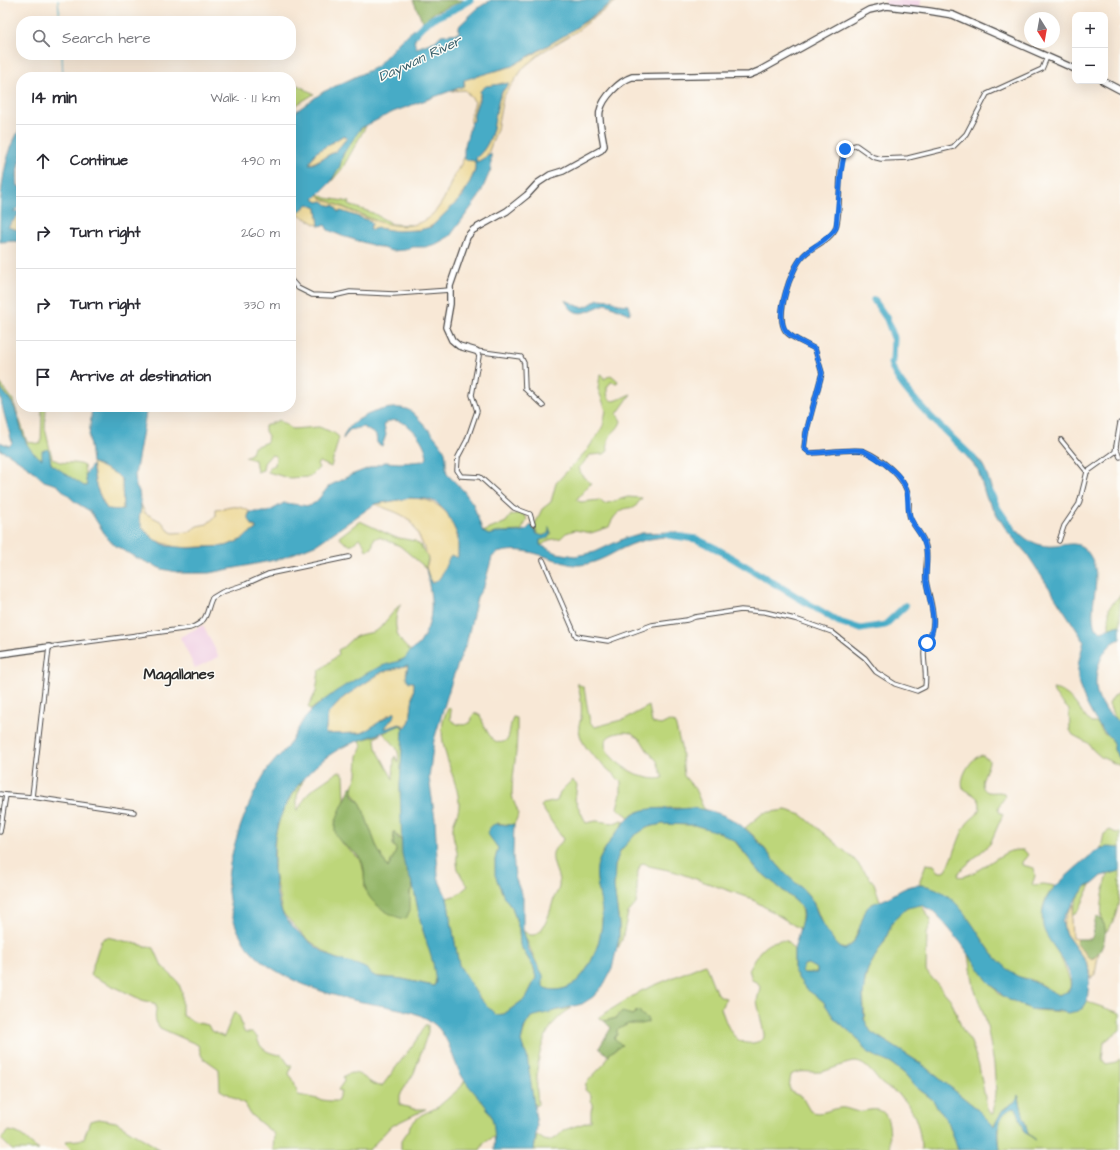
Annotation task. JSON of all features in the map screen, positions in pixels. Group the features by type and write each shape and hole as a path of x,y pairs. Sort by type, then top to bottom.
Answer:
{"street":[{"path":"543,406 525,389 524,363 521,357 476,351 459,346 452,340 446,327 450,290 454,272 467,237 473,230 507,211 527,195 538,183 550,175 563,172 603,148 599,111 606,99 624,80 632,77 749,75 759,72 862,14 880,7 929,11 953,15 1072,68"},
{"path":"543,560 576,636 608,641 652,625 687,620 695,617 741,610 765,612 795,619 832,632 865,658 876,672 894,684 917,691 925,687 924,652 927,643 932,636 933,623 931,596 926,581 926,546 908,512 909,494 900,478 883,463 862,450 810,453 804,448 806,433 822,373 815,349 786,332 782,321 781,312 788,286 801,258 830,236 836,228 841,172 844,150 847,147 856,145 873,157 881,159 908,158 953,147 966,134 988,94 1042,69 1047,57"},
{"path":"1108,84 1120,90"},
{"path":"296,286 312,295 334,296 350,292 394,294 450,290"},
{"path":"476,351 478,356 472,395 476,411 467,440 458,457 457,470 461,476 480,477 514,508 530,514 533,524"},
{"path":"1060,541 1064,526 1079,504 1087,472 1115,452 1120,423"},
{"path":"1061,440 1087,472"},
{"path":"1116,447 1120,457"},
{"path":"0,654 190,628 204,621 207,617 212,598 222,592 281,570 312,566 349,556"},
{"path":"32,797 49,647"},
{"path":"0,794 32,797 134,812"},
{"path":"0,832 6,795"}],"shaded area":[{"path":"885,0 921,0 920,10 885,6"},
{"path":"203,625 219,657 195,668 180,637"}],"green space":[{"path":"413,0 465,0 435,12 424,21 422,20"},
{"path":"296,84 314,94 296,105"},
{"path":"366,126 342,169 330,183 354,136 359,130"},
{"path":"319,194 326,198 350,202 349,205 373,213 392,224 411,225 393,226 384,224 321,198"},
{"path":"602,374 604,379 611,375 618,381 617,383 611,382 607,387 609,399 615,401 631,394 617,414 621,421 608,440 608,451 604,454 590,455 579,468 582,476 591,483 576,500 581,502 600,500 604,504 628,497 642,498 634,508 622,510 618,513 609,527 591,533 575,530 566,533 561,538 549,540 542,545 540,544 540,539 552,534 550,531 546,535 539,536 535,529 535,524 542,509 551,502 556,483 588,449 603,426 606,410 598,389 600,375"},
{"path":"0,383 13,400 16,412 13,404 0,386"},
{"path":"16,412 17,412 27,442 41,444 42,412 46,412 45,428 52,458 60,462 76,463 84,466 87,486 80,485 53,466 50,461 43,457 42,459 40,458 27,446 22,436"},
{"path":"279,420 292,429 319,427 334,433 339,437 331,467 320,462 317,464 319,468 310,477 288,478 268,472 269,467 275,465 276,456 271,455 264,463 263,470 257,472 255,460 245,457 251,454 254,447 267,442 268,436 265,431 265,426"},
{"path":"519,513 525,515 527,520 521,531 500,532 489,535 483,532 506,522 511,515"},
{"path":"360,521 394,537 415,541 420,545 428,558 426,568 400,546 379,537 374,539 372,548 366,550 363,542 359,538 355,543 348,544 339,537"},
{"path":"1120,595 1120,625 1109,629 1109,608"},
{"path":"401,603 396,616 396,629 401,641 411,651 406,658 368,673 310,709 308,707 316,692 319,671 339,654 338,650 352,639 379,629"},
{"path":"577,683 584,688 590,722 595,727 625,719 649,706 652,723 661,725 669,721 675,723 681,747 684,776 695,789 703,807 707,811 666,808 645,810 629,817 617,808 621,793 621,782 589,752 581,737 579,724 581,718 581,704","holes":["624,732 632,733 641,740 647,750 657,761 663,778 652,779 638,775 615,760 607,751 605,742 610,736"]},
{"path":"1053,689 1060,691 1070,698 1091,723 1097,723 1104,734 1111,737 1114,750 1120,759 1120,766 1101,757 1088,743 1073,735 1070,730 1069,710 1055,695"},
{"path":"1120,690 1120,723 1114,717 1109,704"},
{"path":"449,707 451,711 450,719 460,725 471,722 472,716 476,713 480,715 490,736 498,742 503,742 508,739 513,717 517,718 512,793 518,815 514,824 510,825 497,823 495,844 498,848 495,860 498,883 504,897 512,907 519,929 520,945 534,968 536,978 526,998 504,1014 496,1015 484,1004 459,965 447,898 457,895 468,886 457,865 453,825 459,802 443,742 442,730 444,718"},
{"path":"400,725 403,727 400,786 402,835 401,839 394,832 393,846 395,846 396,851 388,868 377,848 361,804 352,791 357,774 358,756 362,746 360,740 380,735 375,738 376,748 393,779 394,759 395,756 398,762 399,757 395,746 383,733"},
{"path":"982,755 989,760 989,763 982,781 982,786 988,792 1004,793 1005,797 998,807 999,812 1003,814 990,844 960,871 958,876 969,875 1005,853 1024,850 1028,855 1022,862 1022,865 1034,868 1035,876 1032,885 1044,884 1055,886 1046,898 1043,909 1043,920 1046,930 1062,961 1070,981 1070,988 1064,994 1059,995 1032,980 1014,975 1001,964 972,924 951,900 937,891 920,885 920,880 926,864 934,865 939,872 946,870 952,859 963,830 968,822 979,812 980,802 974,795 963,788 962,784 967,768 974,760"},
{"path":"339,771 344,775 345,801 335,823 341,843 361,860 365,889 382,908 390,913 410,899 411,887 413,885 421,924 434,964 436,979 434,986 403,979 374,976 365,968 332,957 306,938 282,912 274,872 275,837 280,817 304,778 297,796 297,811 310,791"},
{"path":"572,780 577,785 575,800 586,823 596,821 614,823 622,820 625,821 606,847 598,865 597,877 602,908 602,923 601,933 595,953 591,962 579,979 569,987 554,990 543,987 538,966 523,930 534,935 539,932 547,920 559,887 559,879 553,862 553,853 563,839 541,806 543,804 557,801 560,792"},
{"path":"353,786 353,795 361,804 377,848 388,868 396,851 395,846 393,846 394,831 398,838 401,839 405,867 413,885 410,892 410,910 406,919 389,913 372,900 366,890 363,863 355,853 336,836 336,821 350,788"},
{"path":"786,810 802,815 854,859 874,883 880,901 868,907 853,943 845,949 838,946 828,935 809,896 784,872 756,838 745,828 763,813"},
{"path":"662,824 694,825 715,830 732,838 757,869 798,903 802,913 800,929 750,898 673,871 649,866 644,863 641,864 638,871 636,904 628,913 622,940 618,948 619,927 614,880 614,869 617,859 629,840 640,831 648,827"},
{"path":"1110,830 1116,833 1120,832 1120,848 1101,848 1104,834"},
{"path":"1120,871 1120,888 1116,913 1109,928 1104,934 1105,928 1102,919 1102,908 1106,884 1109,873"},
{"path":"1091,885 1079,910 1071,916 1081,893 1087,886"},
{"path":"913,905 921,905 931,920 927,934 926,971 951,1000 963,1031 971,1042 979,1066 987,1108 990,1113 993,1114 996,1093 994,1064 986,1020 974,988 969,955 999,994 1026,1007 1035,1010 1064,1012 1083,1008 1087,1002 1120,1013 1120,1030 1104,1042 1102,1059 1106,1064 1116,1062 1120,1059 1120,1150 1000,1150 1000,1122 1005,1111 1010,1108 1017,1109 1025,1132 1033,1138 1026,1131 1019,1097 1002,1111 994,1126 975,1107 920,1063 871,1032 865,1023 863,991 868,969 885,940 893,921 901,912"},
{"path":"1097,917 1101,918 1105,925 1105,937 1098,954 1090,959 1076,943 1078,939 1091,939"},
{"path":"107,937 154,948 162,966 178,982 182,992 182,1015 194,1022 208,1025 211,1031 224,1037 234,1012 237,1014 245,1033 252,1033 257,1037 263,1048 273,1054 282,1055 289,1065 292,1065 289,1074 293,1079 298,1095 337,1101 341,1092 338,1090 344,1081 343,1077 354,1073 359,1074 372,1083 382,1086 418,1038 425,1025 428,1025 428,1032 414,1073 400,1095 400,1105 414,1109 426,1109 391,1126 369,1150 273,1150 273,1133 251,1115 245,1104 220,1090 219,1069 202,1057 198,1045 160,1028 155,1019 156,1004 142,1000 90,975 101,940"},
{"path":"780,940 787,941 794,950 794,971 804,986 823,1001 834,1018 857,1038 868,1053 892,1064 905,1074 916,1087 932,1099 949,1124 958,1150 921,1150 920,1135 916,1120 905,1100 881,1083 867,1067 860,1063 853,1062 821,1072 794,1073 791,1075 789,1087 791,1092 802,1097 810,1111 818,1113 842,1108 855,1111 880,1110 888,1120 891,1150 534,1150 537,1135 544,1140 549,1141 557,1137 564,1130 591,1121 593,1103 591,1101 591,1095 585,1090 586,1083 605,1063 610,1053 618,1048 620,1044 614,1038 617,1030 628,1024 633,1024 644,1017 636,1011 632,1015 618,1014 617,1018 604,1021 599,1017 641,991 705,964 716,992 722,997 726,998 721,1008 731,1032 740,1041 746,1043 755,1043 763,1039 764,1034 757,1001 760,987 758,983 752,980 749,969 761,950 769,944"},
{"path":"808,964 817,969 817,973 804,973 802,971 804,965"},
{"path":"572,1008 561,1016 545,1037 538,1063 538,1104 536,1106 533,1102 526,1054 521,1042 526,1023 531,1017 537,1014"},
{"path":"639,1010 641,1014 648,1019 648,1022 642,1024 628,1024 617,1030 617,1035 614,1038 622,1045 610,1053 609,1056 599,1048 611,1028 604,1021 617,1018 622,1012 632,1015"},
{"path":"465,1080 489,1112 494,1127 495,1136 484,1143 480,1150 401,1150 401,1141 409,1130 410,1125 421,1115 438,1107 461,1087"},
{"path":"99,1119 116,1122 161,1150 72,1150 66,1144 67,1141 84,1138 90,1121"},
{"path":"9,1131 19,1134 39,1150 12,1150 1,1139"}],"sand":[{"path":"615,0 618,0 574,33 542,52 524,67 503,97 497,129 489,151 486,157 477,162 476,158 490,139 499,100 509,84 502,83 482,89 473,114 474,120 471,123 471,114 475,102 465,90 451,91 465,85 464,80 466,78 507,68 534,54 593,17"},
{"path":"344,135 347,138 336,151 309,165 315,153"},
{"path":"464,158 473,160 476,164 474,173 463,194 447,214 438,222 419,230 394,231 377,228 369,230 372,225 370,221 344,212 337,212 335,206 328,205 323,201 318,202 314,199 319,194 321,198 378,221 395,225 412,225 427,219 440,205"},
{"path":"308,204 317,208 319,226 296,213"},
{"path":"16,217 16,230 8,228 8,225"},
{"path":"92,462 116,474 122,480 123,510 107,510 96,486"},
{"path":"410,498 432,502 441,508 448,515 457,533 458,556 434,584 427,572 426,567 428,560 425,550 412,523 401,515 375,504"},
{"path":"140,502 145,513 162,522 169,531 173,533 189,532 197,526 207,524 216,516 216,510 233,507 246,509 250,512 248,515 252,525 257,529 243,539 226,546 178,548 155,540 143,529 139,519 141,508"},
{"path":"408,665 406,674 414,682 414,687 410,721 405,729 404,725 397,725 385,730 389,714 372,728 362,733 325,734 328,714 344,697 382,672"},
{"path":"1074,904 1071,918 1072,938 1078,939 1076,943 1090,959 1094,958 1099,952 1095,974 1091,979 1089,968 1084,958 1066,935 1064,926 1066,916"}],"water":[{"name":"Daywan River","path":"491,0 615,0 567,34 512,66 464,80 464,86 393,112 361,128 343,154 340,166 330,183 314,199 318,202 323,201 328,205 335,206 338,212 341,211 370,221 372,223 370,227 371,230 378,228 397,231 419,230 431,227 463,196 475,171 475,161 466,160 464,158 464,149 471,123 474,120 474,113 480,98 480,91 486,86 509,83 500,95 491,137 476,158 477,162 491,154 491,169 479,197 450,236 436,244 425,247 413,247 405,250 392,251 342,236 328,230 325,225 319,226 317,208 308,204 300,211 296,211 296,111 323,92 376,67 402,39 421,24 414,42 417,48 435,41 441,35 459,33 459,26 478,8","holes":["344,135 347,138 336,151 313,164 309,164 315,153"]},
{"path":"16,136 16,210 13,212 16,212 16,218 8,227 16,229 16,241 0,242 0,212 3,182 5,168"},
{"path":"598,299 611,300 618,304 629,305 631,312 629,314 607,304 580,313 570,307 565,300 584,307"},
{"path":"0,387 12,402 26,442 35,454 42,459 42,451 47,449 49,451 51,464 84,486 87,486 85,475 92,465 97,488 107,509 123,510 122,480 116,474 92,462 89,437 92,412 146,412 135,475 141,508 139,519 143,529 155,540 167,546 189,548 226,546 243,539 248,534 256,530 256,527 252,525 248,517 250,512 268,512 284,503 309,506 316,502 329,486 351,475 385,462 400,463 424,461 427,458 426,451 418,436 406,424 398,421 391,421 384,424 386,435 382,446 377,443 376,435 363,427 349,430 343,439 346,431 352,424 361,418 384,409 395,408 405,409 412,412 425,425 440,444 445,452 447,474 463,490 473,504 483,532 489,535 500,532 518,532 526,530 531,525 537,534 543,536 549,533 549,527 551,533 548,538 540,540 540,545 557,553 575,556 595,552 625,538 642,533 674,532 685,536 650,539 630,545 600,560 580,565 567,564 541,555 522,551 503,551 492,557 484,586 477,597 467,641 453,677 434,740 429,778 435,819 438,876 447,898 459,965 480,999 496,1015 504,1014 526,998 536,978 534,968 520,945 519,929 512,907 504,897 495,875 495,860 498,848 487,833 492,825 514,824 513,855 515,877 523,898 523,930 529,950 543,975 543,987 554,990 572,985 579,979 591,962 599,942 602,921 597,867 603,853 620,828 633,815 643,810 692,808 723,815 735,821 754,837 783,871 808,895 813,902 827,932 842,949 852,945 865,911 872,904 909,887 917,885 930,887 942,892 952,899 961,909 991,952 1015,975 1030,980 1059,995 1069,991 1071,983 1070,974 1045,933 1042,922 1042,914 1046,899 1064,878 1097,851 1106,847 1120,848 1120,871 1102,876 1093,884 1086,886 1062,921 1065,933 1086,962 1090,971 1087,1002 1083,1008 1078,1011 1068,1013 1030,1009 1003,996 987,980 961,943 939,917 933,911 921,905 907,908 893,921 885,940 868,969 865,979 863,997 864,1019 871,1032 920,1063 975,1107 994,1126 1002,1111 1017,1100 1018,1095 1028,1134 1036,1140 1025,1132 1018,1112 1015,1108 1009,1110 1001,1119 999,1125 1000,1150 958,1150 949,1124 932,1099 916,1087 905,1074 892,1064 868,1053 857,1038 834,1018 823,1001 806,989 798,978 794,971 794,950 803,916 802,909 798,903 757,869 736,842 721,833 694,825 662,824 648,827 634,836 620,851 615,866 614,887 619,925 619,938 612,969 603,986 593,997 582,1004 531,1017 524,1028 521,1042 527,1056 537,1126 534,1150 494,1150 494,1125 491,1116 483,1103 463,1078 448,1043 440,1030 434,1024 428,1019 412,1012 336,996 283,975 255,955 241,938 230,906 228,892 230,864 238,832 244,816 266,771 284,751 307,715 335,692 358,678 385,665 403,659 420,643 429,624 431,615 431,597 426,568 431,583 435,582 441,576 451,556 455,556 457,558 458,556 458,536 447,513 436,502 427,499 410,498 375,504 317,544 280,559 210,573 182,573 162,569 135,557 116,546 108,539 90,511 75,502 57,485 44,481 31,469 9,454 0,450 0,442 9,446 12,443 3,408","holes":["408,665 406,678 409,682 414,682 414,687 410,721 405,728 400,724 384,729 395,715 395,712 362,733 325,734 328,714 344,697 382,672","400,725 403,727 400,786 402,853 405,867 413,885 421,924 433,963 436,982 434,986 399,978 378,977 361,966 328,955 305,938 291,925 282,912 277,897 274,869 274,844 276,830 280,817 293,793 320,762 338,749","808,964 817,969 817,973 804,973 802,971 804,965"]},
{"path":"962,451 973,455 981,462 986,471 996,502 1001,512 1023,536 1030,541 1044,546 1070,544 1080,545 1089,554 1094,563 1096,581 1093,619 1095,628 1101,631 1120,625 1120,639 1112,643 1101,658 1096,678 1096,688 1098,697 1104,708 1120,723 1120,759 1114,750 1111,738 1095,720 1081,692 1078,668 1084,641 1027,554 1007,531 986,497 978,470"}],"waterway":[{"path":"58,0 60,16"},
{"path":"415,34 427,22 463,5 470,0"},
{"path":"62,60 63,72"},
{"path":"874,300 887,319 894,338 893,361 891,363 903,386 926,412 973,458"},
{"path":"990,492 998,509 1010,526"},
{"path":"668,535 696,539 717,549 839,622 861,629 885,625 905,606"}],"district":[{"name":"Magallanes","path":"179,674"}],"route":[{"path":"845,149 841,172 836,228 832,234 800,259 788,286 781,312 781,318 786,332 815,349 822,373 806,433 804,448 810,453 862,450 883,463 900,478 909,494 908,512 926,546 926,581 931,596 933,623 932,636 927,643"}]}
